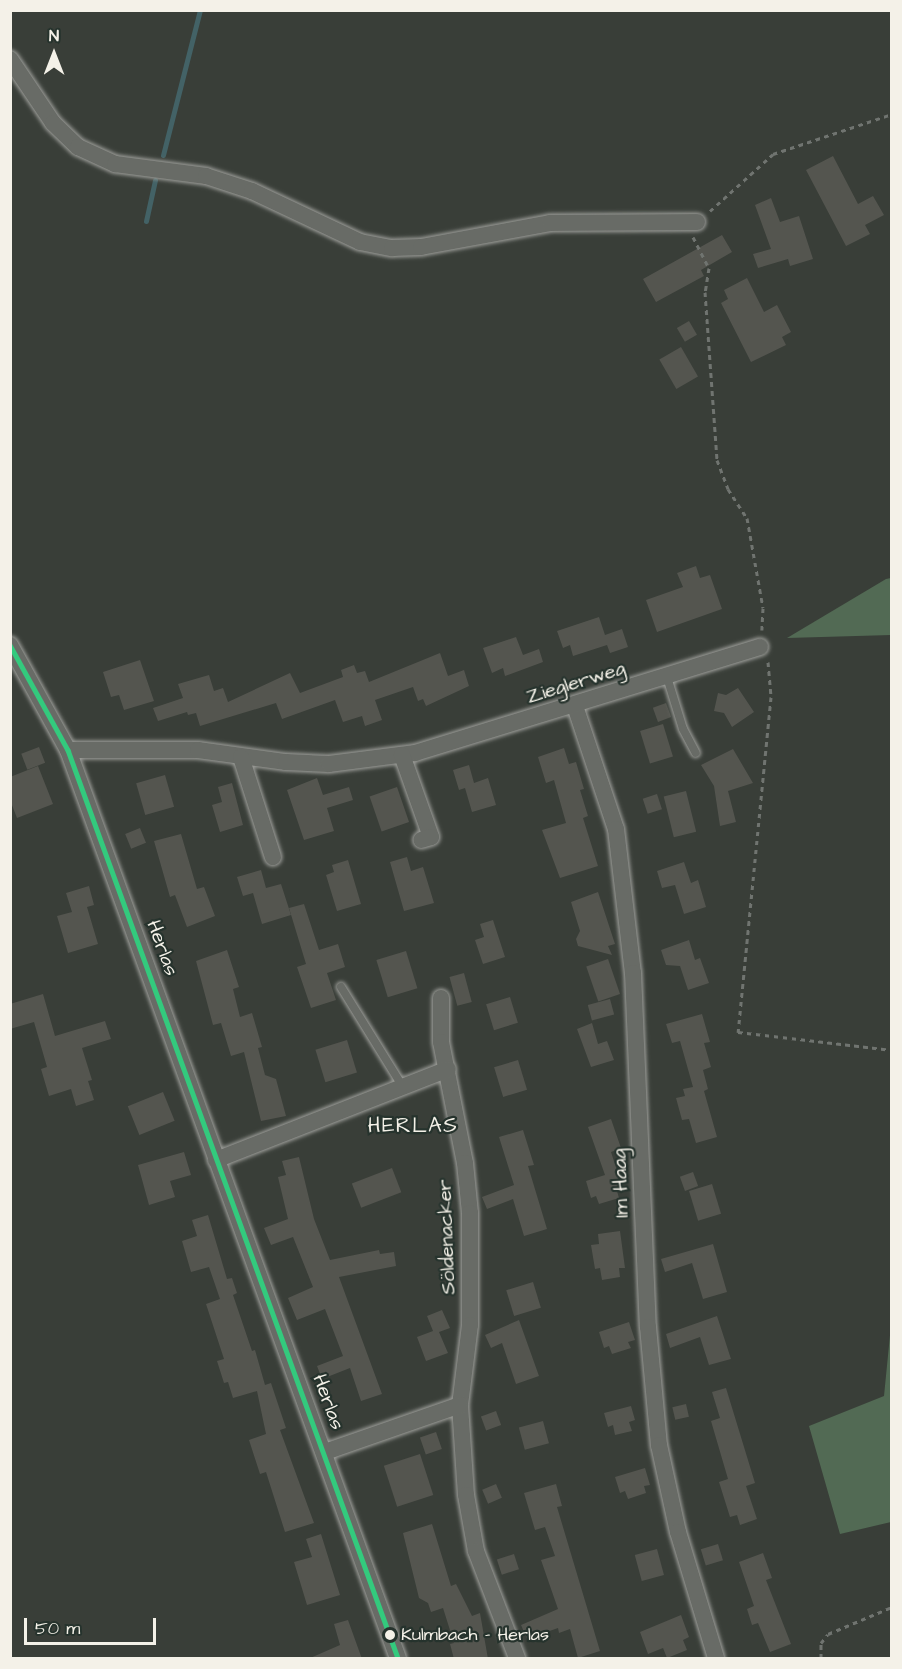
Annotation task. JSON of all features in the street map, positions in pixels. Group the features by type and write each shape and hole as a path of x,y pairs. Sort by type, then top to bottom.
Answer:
{"street":[{"path":"10,59 53,123 78,147 115,164 206,176 252,190 360,242 392,248 421,248 550,223 691,222"},
{"name":"Herlas","path":"10,645 68,750 216,1160 325,1452 398,1659"},
{"name":"Zieglerweg","path":"68,750 187,749 241,757 329,764 402,754 575,706 760,647"},
{"name":"Im Haag","path":"575,706 616,829 633,973 648,1326 659,1445 681,1544 716,1659"},
{"path":"402,754 430,837 421,840"},
{"path":"241,757 273,857"},
{"name":"Söldenacker","path":"441,998 441,1042 448,1069 470,1213 470,1325 460,1405 470,1523 486,1582 517,1659"},
{"path":"216,1160 448,1069"},
{"path":"325,1452 460,1405"}],"lane":[{"path":"667,677 683,729 696,753"},
{"path":"341,987 403,1088"}],"path":[{"path":"891,114 773,154 691,222 709,267 705,292 717,460 728,489 747,518 763,608 760,647 769,664 771,697 738,1032 891,1050"},
{"path":"821,1659 821,1643 828,1634 891,1607"}],"green space":[{"path":"891,578 891,635 787,638 886,579"},
{"path":"891,1325 891,1522 840,1534 809,1426 884,1396"}],"building":[{"path":"833,156 858,204 873,196 884,215 865,225 870,234 846,246 806,170"},
{"path":"771,198 780,222 799,216 813,259 790,266 788,259 758,268 753,254 771,249 755,205"},
{"path":"722,235 732,252 701,270 704,276 656,302 643,279"},
{"path":"747,278 764,312 777,305 791,332 782,337 786,345 751,362 721,303 728,299 724,290"},
{"path":"689,321 697,335 685,342 677,328"},
{"path":"681,347 698,376 676,389 659,360"},
{"path":"696,566 700,578 710,575 722,609 657,632 646,600 683,587 677,573"},
{"path":"599,617 605,635 622,629 628,647 610,653 607,645 573,656 570,645 563,648 557,631"},
{"path":"516,637 523,655 539,649 543,662 505,676 503,668 492,673 483,648"},
{"path":"440,653 448,676 464,670 469,686 426,706 423,699 418,701 413,687 375,700 382,720 365,726 362,716 343,722 335,700 282,719 276,703 200,726 196,713 188,715 187,712 158,721 153,708 183,698 178,684 209,675 214,691 223,688 228,702 290,673 300,693 343,677 341,670 354,665 357,673 365,671 369,682"},
{"path":"140,660 154,701 124,710 119,695 111,697 103,672"},
{"path":"738,688 754,712 732,727 724,713 714,711 718,693 726,695"},
{"path":"666,703 671,717 658,722 653,708"},
{"path":"663,724 673,757 650,764 640,731"},
{"path":"39,747 45,763 27,770 21,754"},
{"path":"564,748 569,764 576,762 584,789 580,790 588,816 583,818 598,866 560,878 542,830 566,823 554,780 546,783 538,757"},
{"path":"733,749 753,783 728,791 736,822 720,826 714,786 701,765"},
{"path":"469,765 474,783 488,778 496,805 472,812 465,788 459,790 453,770"},
{"path":"38,766 53,804 17,818 10,800 10,777"},
{"path":"165,775 174,807 145,815 136,783"},
{"path":"317,778 323,795 349,787 353,800 327,808 334,831 304,840 287,790"},
{"path":"232,783 243,825 220,832 212,805 222,802 218,787"},
{"path":"397,787 409,822 382,831 370,796"},
{"path":"686,791 696,832 674,837 664,797"},
{"path":"657,794 662,809 648,814 643,799"},
{"path":"140,828 146,843 131,849 125,834"},
{"path":"181,834 197,889 204,887 215,916 187,927 175,895 170,897 154,841"},
{"path":"407,857 411,871 423,867 434,903 404,911 390,862"},
{"path":"348,860 361,904 337,911 326,875 334,872 332,865"},
{"path":"684,862 691,883 698,880 706,907 684,914 675,885 662,888 657,871"},
{"path":"261,870 266,888 281,884 291,915 262,924 253,893 243,896 237,877"},
{"path":"89,886 94,905 87,907 98,944 68,953 57,916 72,912 66,893"},
{"path":"598,892 615,944 608,946 612,955 578,946 576,939 580,931 571,902"},
{"path":"304,904 319,950 338,944 345,967 327,973 336,1000 311,1008 297,967 306,964 289,908"},
{"path":"493,920 505,957 483,964 475,940 484,937 480,924"},
{"path":"689,940 695,960 700,958 709,983 688,990 680,966 666,965 661,950"},
{"path":"227,950 239,987 233,989 240,1017 252,1013 262,1047 258,1048 265,1075 276,1079 286,1116 261,1121 244,1052 231,1056 221,1023 213,1025 196,961"},
{"path":"406,951 417,988 388,997 376,960"},
{"path":"608,959 620,994 598,1001 586,966"},
{"path":"464,973 472,1002 457,1006 450,977"},
{"path":"43,994 55,1036 105,1021 111,1039 82,1048 92,1080 88,1081 94,1100 76,1106 71,1089 49,1096 41,1069 47,1067 34,1022 10,1029 10,1004"},
{"path":"510,997 518,1023 494,1030 486,1004"},
{"path":"610,999 614,1014 592,1020 588,1005"},
{"path":"702,1014 710,1042 704,1043 711,1067 703,1070 708,1089 704,1091 717,1137 696,1143 689,1119 682,1120 676,1098 685,1096 683,1089 693,1087 680,1041 672,1043 666,1024"},
{"path":"592,1023 598,1044 607,1041 614,1060 591,1067 577,1029"},
{"path":"347,1040 357,1073 325,1082 315,1050"},
{"path":"518,1060 527,1090 503,1097 494,1067"},
{"path":"163,1092 175,1121 139,1135 128,1106"},
{"path":"611,1119 621,1148 611,1152 623,1189 617,1191 619,1198 599,1204 596,1196 591,1198 586,1181 605,1175 588,1127"},
{"path":"523,1130 534,1165 528,1166 547,1229 524,1236 513,1199 487,1209 482,1197 514,1185 499,1137"},
{"path":"184,1152 191,1175 170,1181 175,1197 149,1205 138,1165"},
{"path":"299,1157 314,1219 330,1260 379,1250 380,1254 394,1252 396,1266 339,1277 382,1394 361,1401 350,1368 322,1379 317,1366 343,1356 325,1309 297,1320 288,1298 313,1287 293,1237 271,1245 264,1228 288,1219 278,1177 286,1175 282,1161"},
{"path":"392,1168 401,1192 361,1208 352,1183"},
{"path":"693,1172 698,1186 685,1191 680,1177"},
{"path":"712,1184 721,1214 698,1221 689,1191"},
{"path":"208,1215 227,1279 232,1278 237,1293 233,1295 252,1351 255,1350 265,1385 271,1383 286,1428 280,1430 314,1523 285,1532 266,1472 260,1474 249,1440 266,1434 257,1391 233,1398 228,1382 224,1383 217,1361 224,1359 206,1304 220,1299 209,1267 191,1272 182,1241 197,1236 192,1220"},
{"path":"620,1231 625,1268 619,1268 620,1277 602,1280 600,1268 595,1269 591,1245 599,1244 598,1234"},
{"path":"713,1244 727,1292 703,1299 692,1263 665,1272 661,1259"},
{"path":"533,1282 541,1308 514,1316 506,1290"},
{"path":"442,1310 450,1328 439,1332 448,1353 426,1361 417,1337 433,1331 427,1316"},
{"path":"717,1316 731,1359 709,1365 700,1337 670,1348 666,1334"},
{"path":"519,1320 539,1376 516,1384 502,1343 491,1348 485,1335"},
{"path":"629,1322 635,1340 628,1342 631,1348 612,1354 609,1346 604,1348 599,1332"},
{"path":"726,1388 755,1483 746,1486 757,1519 740,1525 737,1515 730,1517 719,1482 728,1479 711,1421 720,1418 712,1392"},
{"path":"686,1404 689,1417 675,1420 672,1407"},
{"path":"631,1406 635,1420 629,1422 632,1431 615,1435 613,1425 608,1427 604,1413"},
{"path":"496,1411 501,1425 486,1431 481,1416"},
{"path":"543,1421 549,1443 525,1450 519,1427"},
{"path":"436,1432 442,1449 426,1455 420,1438"},
{"path":"420,1454 433,1495 397,1507 384,1466"},
{"path":"645,1468 650,1485 644,1486 646,1493 628,1499 625,1491 620,1493 615,1477"},
{"path":"496,1484 502,1498 488,1504 482,1490"},
{"path":"556,1484 562,1506 557,1507 600,1651 578,1658 570,1629 559,1633 558,1628 527,1639 521,1625 558,1609 541,1560 555,1556 545,1527 535,1530 524,1493"},
{"path":"432,1524 451,1586 456,1584 472,1616 480,1613 488,1659 454,1659 450,1644 454,1643 443,1608 431,1612 428,1603 419,1598 403,1533"},
{"path":"321,1534 340,1595 307,1605 294,1562 312,1557 306,1539"},
{"path":"718,1544 723,1560 706,1566 701,1549"},
{"path":"657,1549 664,1575 642,1581 635,1555"},
{"path":"763,1553 772,1578 766,1580 791,1644 770,1652 758,1623 752,1625 747,1609 754,1606 739,1562"},
{"path":"514,1554 519,1569 502,1575 497,1560"},
{"path":"681,1615 689,1637 683,1640 687,1650 667,1658 663,1648 648,1654 640,1632"},
{"path":"348,1620 362,1659 308,1659 340,1645 334,1624"}],"waterway":[{"path":"163,155 200,10"},
{"path":"146,221 155,180"}],"transit line":[{"path":"10,645 68,750 398,1658"}],"place":[{"name":"Kulmbach - Herlas","path":"390,1635"}],"district":[{"name":"HERLAS","path":"413,1126"}]}
